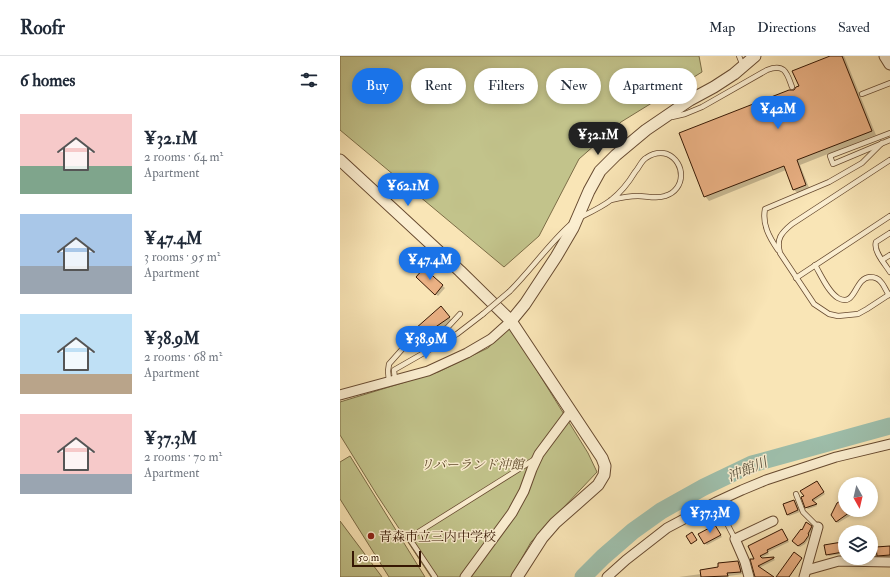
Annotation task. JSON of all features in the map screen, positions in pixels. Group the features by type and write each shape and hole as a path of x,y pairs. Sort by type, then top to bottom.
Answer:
{"street":[{"path":"340,395 428,371 467,353 491,339 511,321 525,304 556,257 573,228 588,191 600,171 616,155 662,118 734,74 741,61 755,56"},
{"path":"885,56 890,64"},
{"path":"340,160 511,321 602,458 605,466 604,475 598,485 555,523 542,538 518,577"},
{"path":"464,577 512,513 524,490 539,454 571,411"},
{"path":"607,577 667,528 716,502 742,490 836,457 890,444"},
{"path":"749,577 745,562 735,539 773,521"},
{"path":"806,573 818,527"},
{"path":"806,573 839,561 890,562"}],"lane":[{"path":"662,118 677,116 702,107 773,67 780,67 784,70 792,87"},
{"path":"862,94 890,83"},
{"path":"890,133 830,156 833,164 890,140"},
{"path":"815,265 832,292 840,299 848,299 852,297 863,279 868,277 876,278 881,282 889,294 858,314 838,316 830,314 814,304 796,278 770,238 765,225 764,217 765,209 829,182 862,163 882,143"},
{"path":"392,380 394,370 457,334 510,291 558,236 576,220 611,200 631,178 645,158 653,154 662,153 674,158 678,164 681,171 680,184 665,197 637,196 611,200"},
{"path":"780,253 778,247 780,236 785,230 890,160"},
{"path":"796,278 890,216"},
{"path":"890,233 876,242 875,245 876,251 890,272"},
{"path":"882,260 890,255"},
{"path":"392,380 388,371 389,364 405,346 424,340 447,328 460,314"},
{"path":"435,577 409,538 537,458"},
{"path":"796,494 803,512 818,527"},
{"path":"716,502 735,539"}],"green space":[{"path":"340,56 699,56 702,72 697,75 697,68 609,68 609,104 650,104 621,122 579,159 539,236 504,267 340,130"},
{"name":"リバーランド沖館","path":"510,327 588,453 597,472 531,542 511,577 431,577 377,495 340,435 340,402 438,372 488,348"},
{"name":"青森市立三内中学校","path":"350,456 425,577 389,577 340,499 340,462"},
{"path":"340,521 382,577 340,577"}],"building":[{"path":"830,56 842,56 872,131 797,160 806,185 793,190 784,166 704,197 679,133 789,90 794,90 799,86 792,71"},
{"path":"424,268 443,285 435,295 416,277"},
{"path":"441,306 450,317 424,335 422,332 410,340 407,336"},
{"path":"817,481 824,492 812,500 817,504 805,508 801,497 804,496 800,491"},
{"path":"794,500 798,510 787,515 783,504"},
{"path":"837,503 838,517 843,517 836,522 831,515"},
{"path":"806,522 812,526 808,534 809,535 804,542 798,546 792,541 801,529 802,530"},
{"path":"715,525 721,535 704,544 698,534"},
{"path":"782,529 788,540 767,550 768,552 760,556 762,558 774,558 758,566 774,577 755,577 750,559 754,559 748,546"},
{"path":"692,532 697,540 691,544 686,536"},
{"path":"838,543 838,553 826,555 824,545"},
{"path":"890,546 890,555 878,556 878,547"},
{"path":"794,552 802,558 789,577 776,577"},
{"path":"738,561 741,572 727,573 728,576 701,577 700,570 718,567 718,563"}],"waterway":[{"name":"沖館川","path":"583,577 633,531 661,511 704,487 752,464 890,426"}],"place":[{"name":"青森市立三内中学校","path":"371,536"}]}
